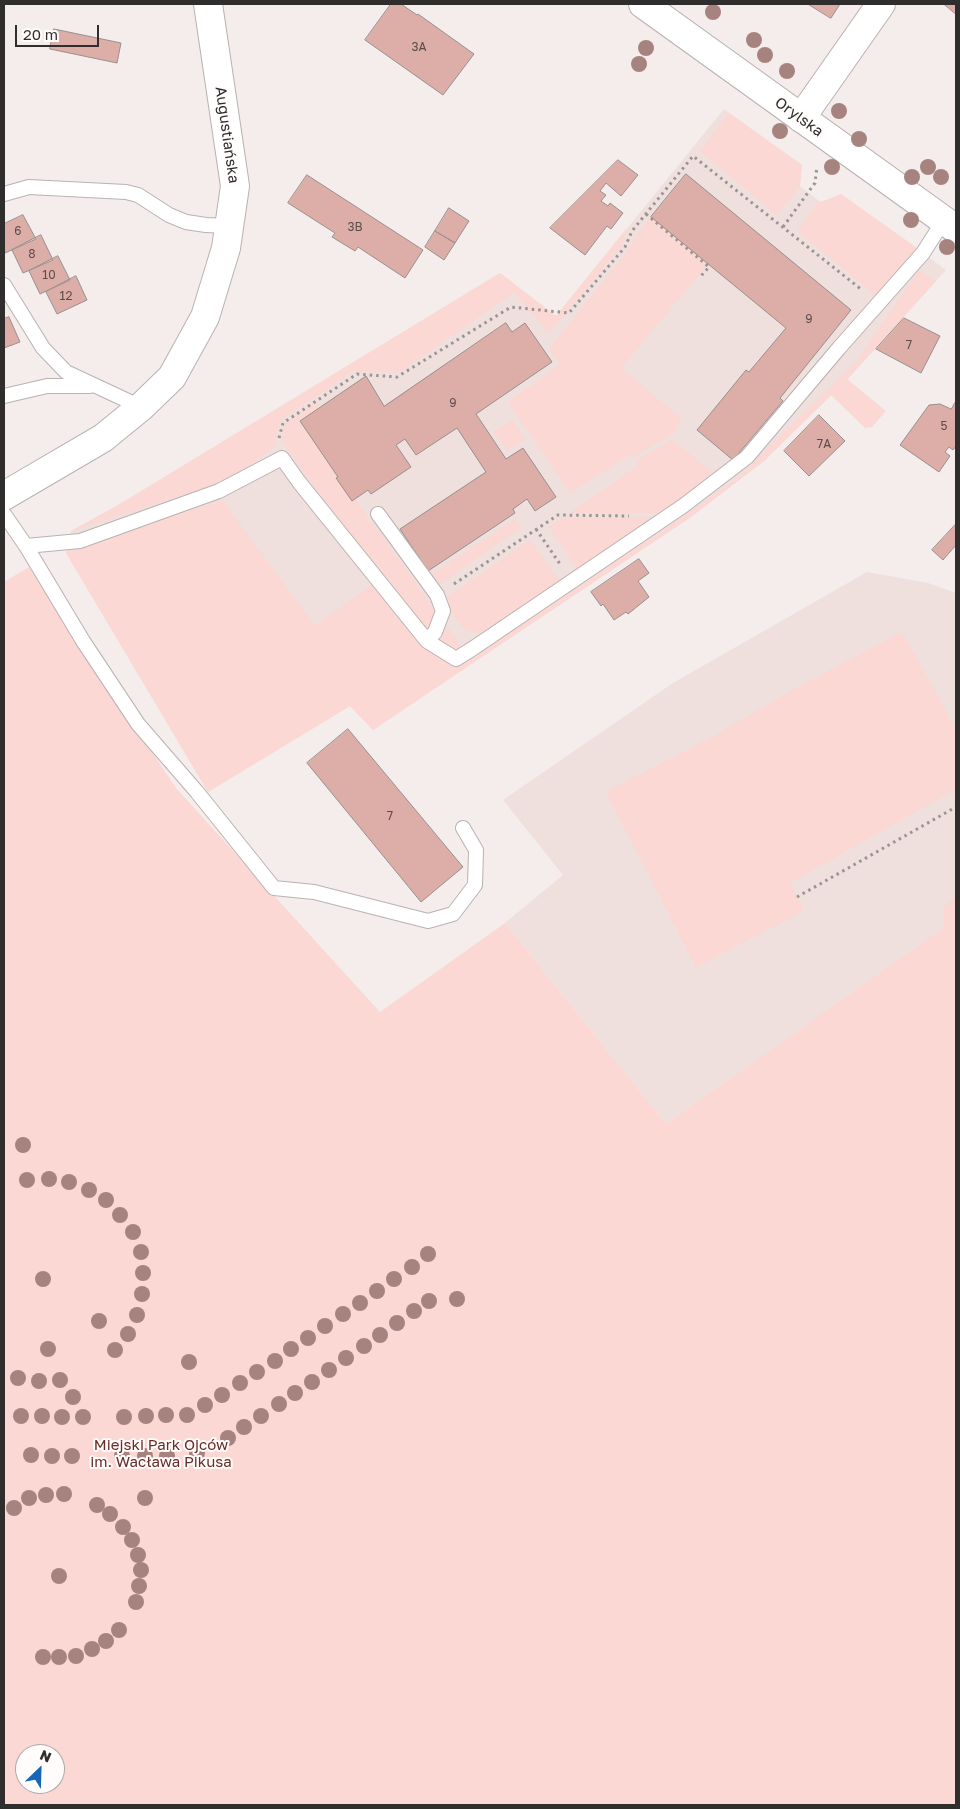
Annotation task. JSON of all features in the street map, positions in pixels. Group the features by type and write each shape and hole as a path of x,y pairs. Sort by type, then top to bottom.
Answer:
{"street":[{"name":"Augustiańska","path":"4,496 103,438 141,407 172,376 205,317 226,248 235,186 208,4"},
{"name":"Orylska","path":"642,4 950,224"},
{"path":"802,118 880,4"}],"lane":[{"path":"4,194 29,187 126,192 138,195 169,215 186,222 229,226"},
{"path":"26,546 80,541 219,491 282,458 299,482 427,641 456,659 667,517 746,457 950,224"},
{"path":"4,285 43,348 66,372 141,407"},
{"path":"4,396 47,386 96,386"},
{"path":"4,514 26,546 83,641 138,724 274,888 314,892 428,921 453,914 475,886 476,850 463,828"},
{"path":"378,514 437,595 443,611 435,632 427,641"}],"path":[{"path":"282,458 278,443 283,422 357,374 397,377 511,307 569,313 626,247 632,231 693,156 879,303"},
{"path":"783,227 815,183 818,166"},
{"path":"646,214 708,267 701,276"},
{"path":"437,595 558,515 667,517"},
{"path":"536,529 572,582"},
{"path":"797,897 956,807"}],"shaded area":[{"path":"724,109 802,165 800,186 819,201 821,202 841,194 946,270 848,379 764,461 691,517 373,730 350,706 208,792 66,553 71,531 120,504 500,273 556,316"},
{"path":"867,572 928,583 956,593 956,943 944,929 666,1124 505,923 563,875 503,800 673,683"}],"green space":[{"path":"729,113 802,165 800,186 777,215 700,151"},
{"path":"841,194 917,248 880,299 798,231 819,201 821,202"},
{"path":"651,217 708,264 621,368 681,418 674,433 633,457 631,454 570,493 508,402 560,365 549,349 631,247 633,241"},
{"path":"626,229 624,243 549,333 514,292 400,372 354,371 280,421 275,446 223,485 217,484 71,531 120,504 500,273 556,316"},
{"path":"919,270 936,281 847,379 886,411 872,427 865,428 831,395 764,461 691,517 373,730 350,706 208,792 66,553 67,550 222,500 315,626 380,579 281,441 284,425 316,402 320,408 300,421 338,477 336,478 355,499 469,657 659,533 735,480 857,361"},
{"path":"512,420 525,440 507,450 494,432"},
{"path":"672,440 711,471 713,477 664,513 570,513 639,465 636,460"},
{"path":"563,517 657,517 578,570 549,527"},
{"path":"515,519 521,527 435,588 428,577"},
{"path":"530,540 560,582 486,630 478,633 465,630 443,600"},
{"name":"Miejski Park Ojców im. Wacława Pikusa","path":"29,567 176,788 380,1012 505,923 666,1124 944,928 944,907 956,897 956,1805 4,1805 4,582"},
{"path":"902,632 956,729 956,789 790,883 804,911 696,967 606,792 714,736 796,688"}],"building":[{"path":"391,4 401,4 418,14 474,54 443,95 365,40"},
{"path":"808,4 840,4 831,18"},
{"path":"944,4 956,4 956,14"},
{"path":"54,29 121,43 117,63 50,49"},
{"path":"618,160 638,175 621,196 606,183 600,191 606,195 601,201 608,206 610,203 623,213 611,229 607,226 585,255 550,228"},
{"path":"686,174 851,310 780,398 783,401 733,460 697,430 746,370 749,372 786,328 651,217"},
{"path":"307,175 423,250 405,278 358,247 355,251 332,237 335,233 288,203"},
{"path":"449,208 469,221 455,243 435,231"},
{"path":"23,215 36,239 5,253 4,224"},
{"path":"435,231 455,243 444,260 425,247"},
{"path":"41,235 53,260 23,273 12,250"},
{"path":"58,256 70,280 40,294 29,271"},
{"path":"76,276 87,300 57,314 46,292"},
{"path":"9,317 20,342 4,348 4,319"},
{"path":"904,318 940,336 921,373 876,349"},
{"path":"506,323 512,332 525,323 552,362 476,414 506,459 523,448 556,497 535,511 527,499 513,509 515,513 428,571 400,529 486,472 457,428 416,455 405,439 396,445 411,467 371,494 368,490 352,501 300,421 366,376 384,406"},
{"path":"955,403 956,446 953,450 949,447 945,452 950,456 939,472 900,445 929,405 940,404 951,409"},
{"path":"819,415 845,441 809,476 784,451"},
{"path":"956,524 956,545 943,560 932,550"},
{"path":"639,559 649,573 638,581 649,597 628,614 626,612 614,620 603,604 601,606 591,592"},
{"path":"348,729 463,867 421,902 307,763"}]}
